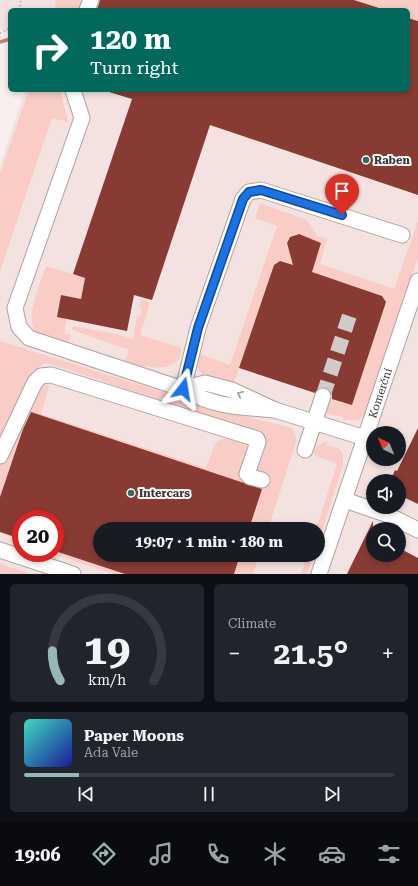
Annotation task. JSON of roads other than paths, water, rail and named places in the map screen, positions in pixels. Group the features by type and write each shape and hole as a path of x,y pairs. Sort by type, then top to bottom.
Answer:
{"street":[{"path":"74,92 82,118 15,308 19,327 29,338 183,389 205,383 232,390 275,410 365,438"},
{"path":"183,389 198,328 243,199 249,192 261,190 402,235"},
{"name":"Komerční","path":"319,574 418,281"},
{"path":"0,456 35,382 41,376 51,374 257,439 258,442 247,474 250,477 262,480"},
{"path":"305,450 323,396"},
{"path":"345,500 388,515 418,530"},
{"path":"0,550 73,574"}],"waterway":[{"path":"0,42 8,40"}],"tunnel":[{"path":"323,396 351,311"}],"place":[{"name":"Raben","path":"366,160"},
{"name":"Intercars","path":"131,493"}]}
